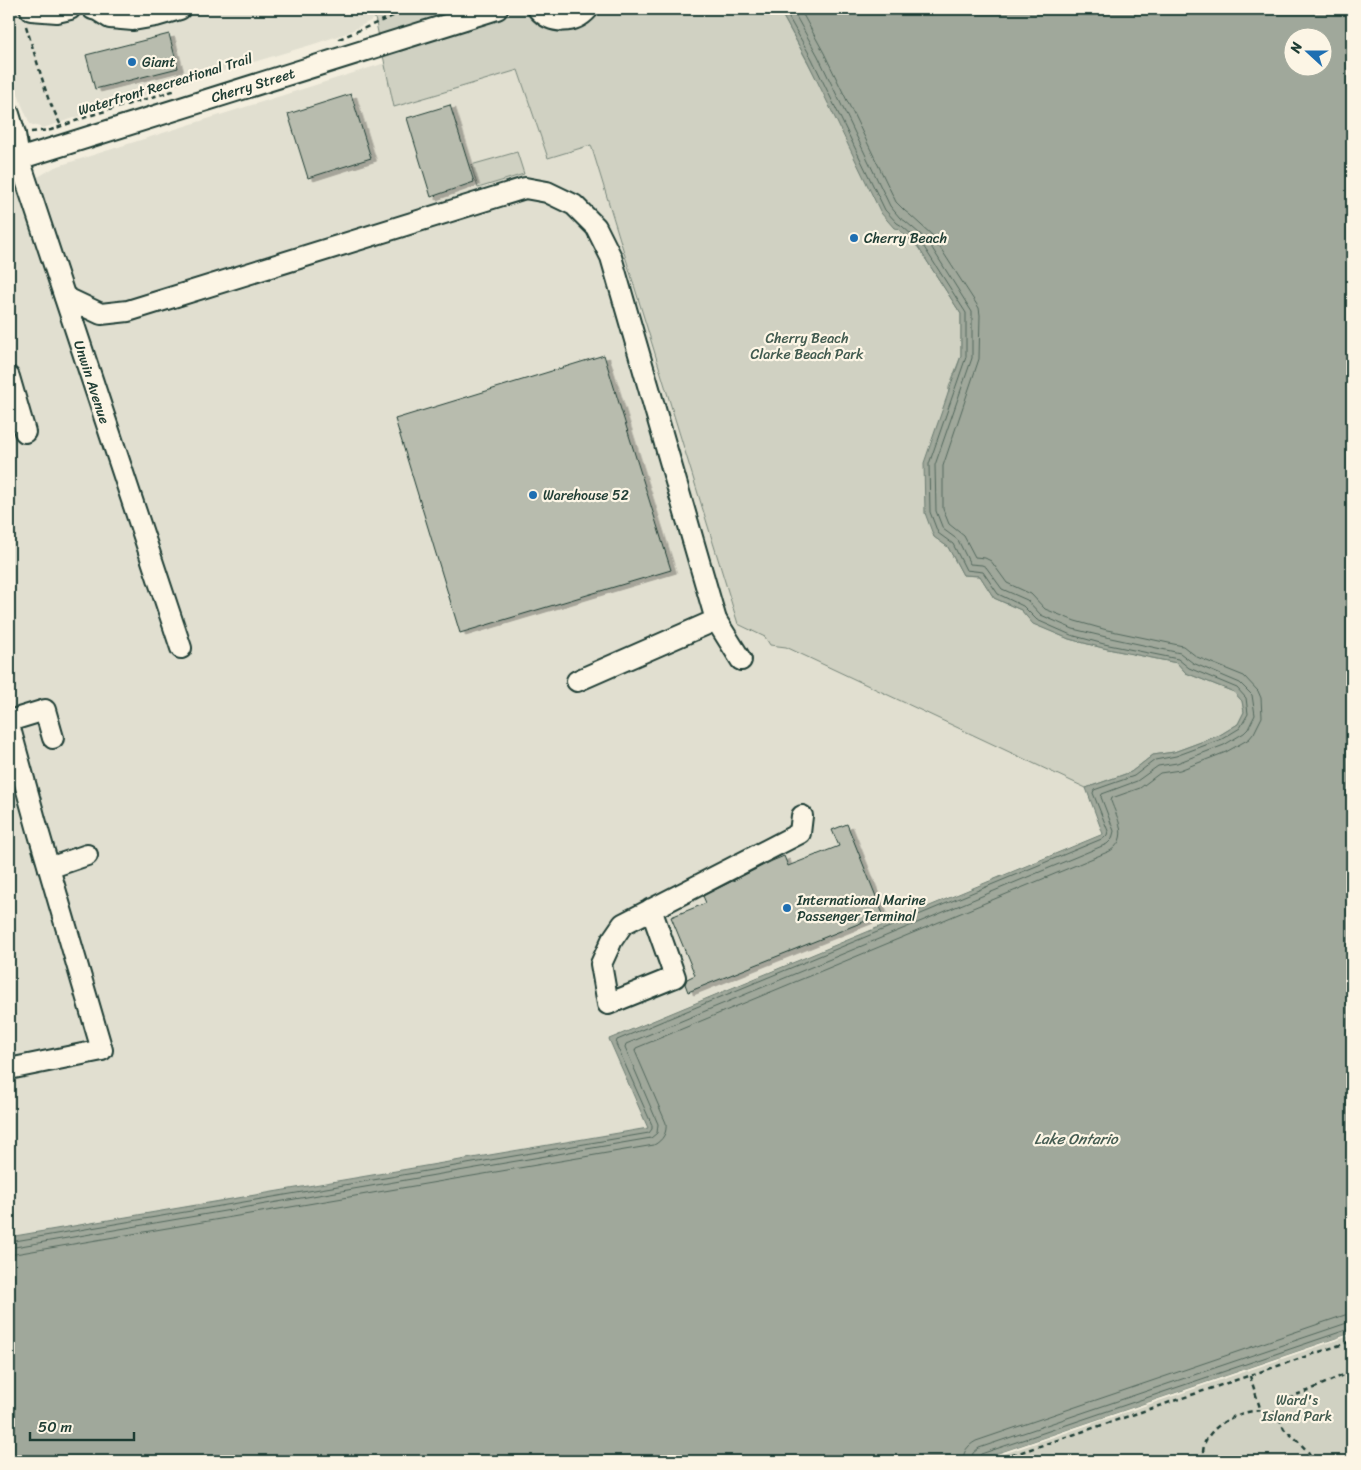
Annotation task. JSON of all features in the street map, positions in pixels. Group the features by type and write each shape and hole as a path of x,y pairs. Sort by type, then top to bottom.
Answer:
{"street":[{"path":"29,15 32,10 57,12 70,9"},
{"path":"93,9 110,18 133,20 180,9"},
{"name":"Cherry Street","path":"14,160 497,9"},
{"path":"538,9 547,17 563,21 572,20 588,9"},
{"name":"Unwin Avenue","path":"9,114 14,160 65,297 180,648"},
{"path":"65,297 101,314 128,311 526,188 547,192 574,205 596,227 610,257 716,620 741,660"},
{"path":"9,377 24,432"},
{"path":"577,682 716,620"},
{"path":"9,1070 102,1050 9,723 45,710 53,738"},
{"path":"651,909 675,977 608,1004 601,964 612,940 623,924 651,909 800,833 802,816"},
{"path":"49,868 87,855"}],"path":[{"path":"337,40 409,9"},
{"path":"29,15 48,98 61,126"},
{"name":"Waterfront Recreational Trail","path":"39,131 51,130 92,115 177,90"},
{"path":"995,1461 1352,1341"},
{"path":"1276,1414 1283,1404 1295,1395 1352,1371"},
{"path":"1250,1376 1261,1411"},
{"path":"1202,1461 1205,1443 1215,1429 1241,1413 1269,1410 1276,1414 1284,1429 1309,1453 1312,1461"}],"shaded area":[{"path":"9,9 373,9 376,18 347,33 314,44 43,128 30,124 9,66"},
{"path":"385,63 394,107 518,70 548,158 591,145 738,624 1077,776 1086,788 1103,833 609,1038 648,1128 9,1237 9,194 55,167"}],"green space":[{"name":"Cherry Beach Clarke Beach Park","path":"373,9 779,9 898,229 918,247 961,314 961,356 949,387 934,537 948,547 963,575 980,576 994,598 1021,610 1034,624 1069,639 1177,663 1186,673 1234,692 1242,701 1244,712 1238,724 1220,735 1174,752 1153,755 1131,772 1086,788 786,647 770,645 765,637 738,624 591,145 548,158 518,70 394,107"},
{"path":"517,152 524,174 478,188 471,165"},
{"name":"Ward's Island Park","path":"1352,1333 1352,1461 976,1461"}],"water":[{"name":"Lake Ontario","path":"779,9 1352,9 1352,1333 976,1461 9,1461 9,1237 648,1128 609,1039 1103,834 1086,788 1131,772 1153,755 1174,752 1220,735 1238,724 1244,712 1242,701 1234,692 1186,673 1177,663 1069,639 1033,624 1021,610 994,598 980,576 963,575 948,547 934,537 925,513 924,463 961,356 961,314 918,247 898,229 894,228 881,213 808,62"}],"pier":[{"path":"1352,1333 1352,1335 983,1461 976,1461"}],"building":[{"name":"Giant","path":"169,34 178,68 95,89 86,55"},
{"path":"351,94 371,158 308,178 288,114"},
{"path":"450,105 474,182 431,197 407,118"},
{"name":"Warehouse 52","path":"604,355 671,570 460,633 395,419"},
{"name":"International Marine Passenger Terminal","path":"847,824 883,914 688,992 685,984 687,979 695,975 671,917 706,903 703,896 772,861 784,856 788,866 839,846 832,830"}],"place":[{"name":"Giant","path":"132,62"},
{"name":"Cherry Beach","path":"854,238"},
{"name":"Warehouse 52","path":"533,495"},
{"name":"International Marine Passenger Terminal","path":"787,908"}]}
